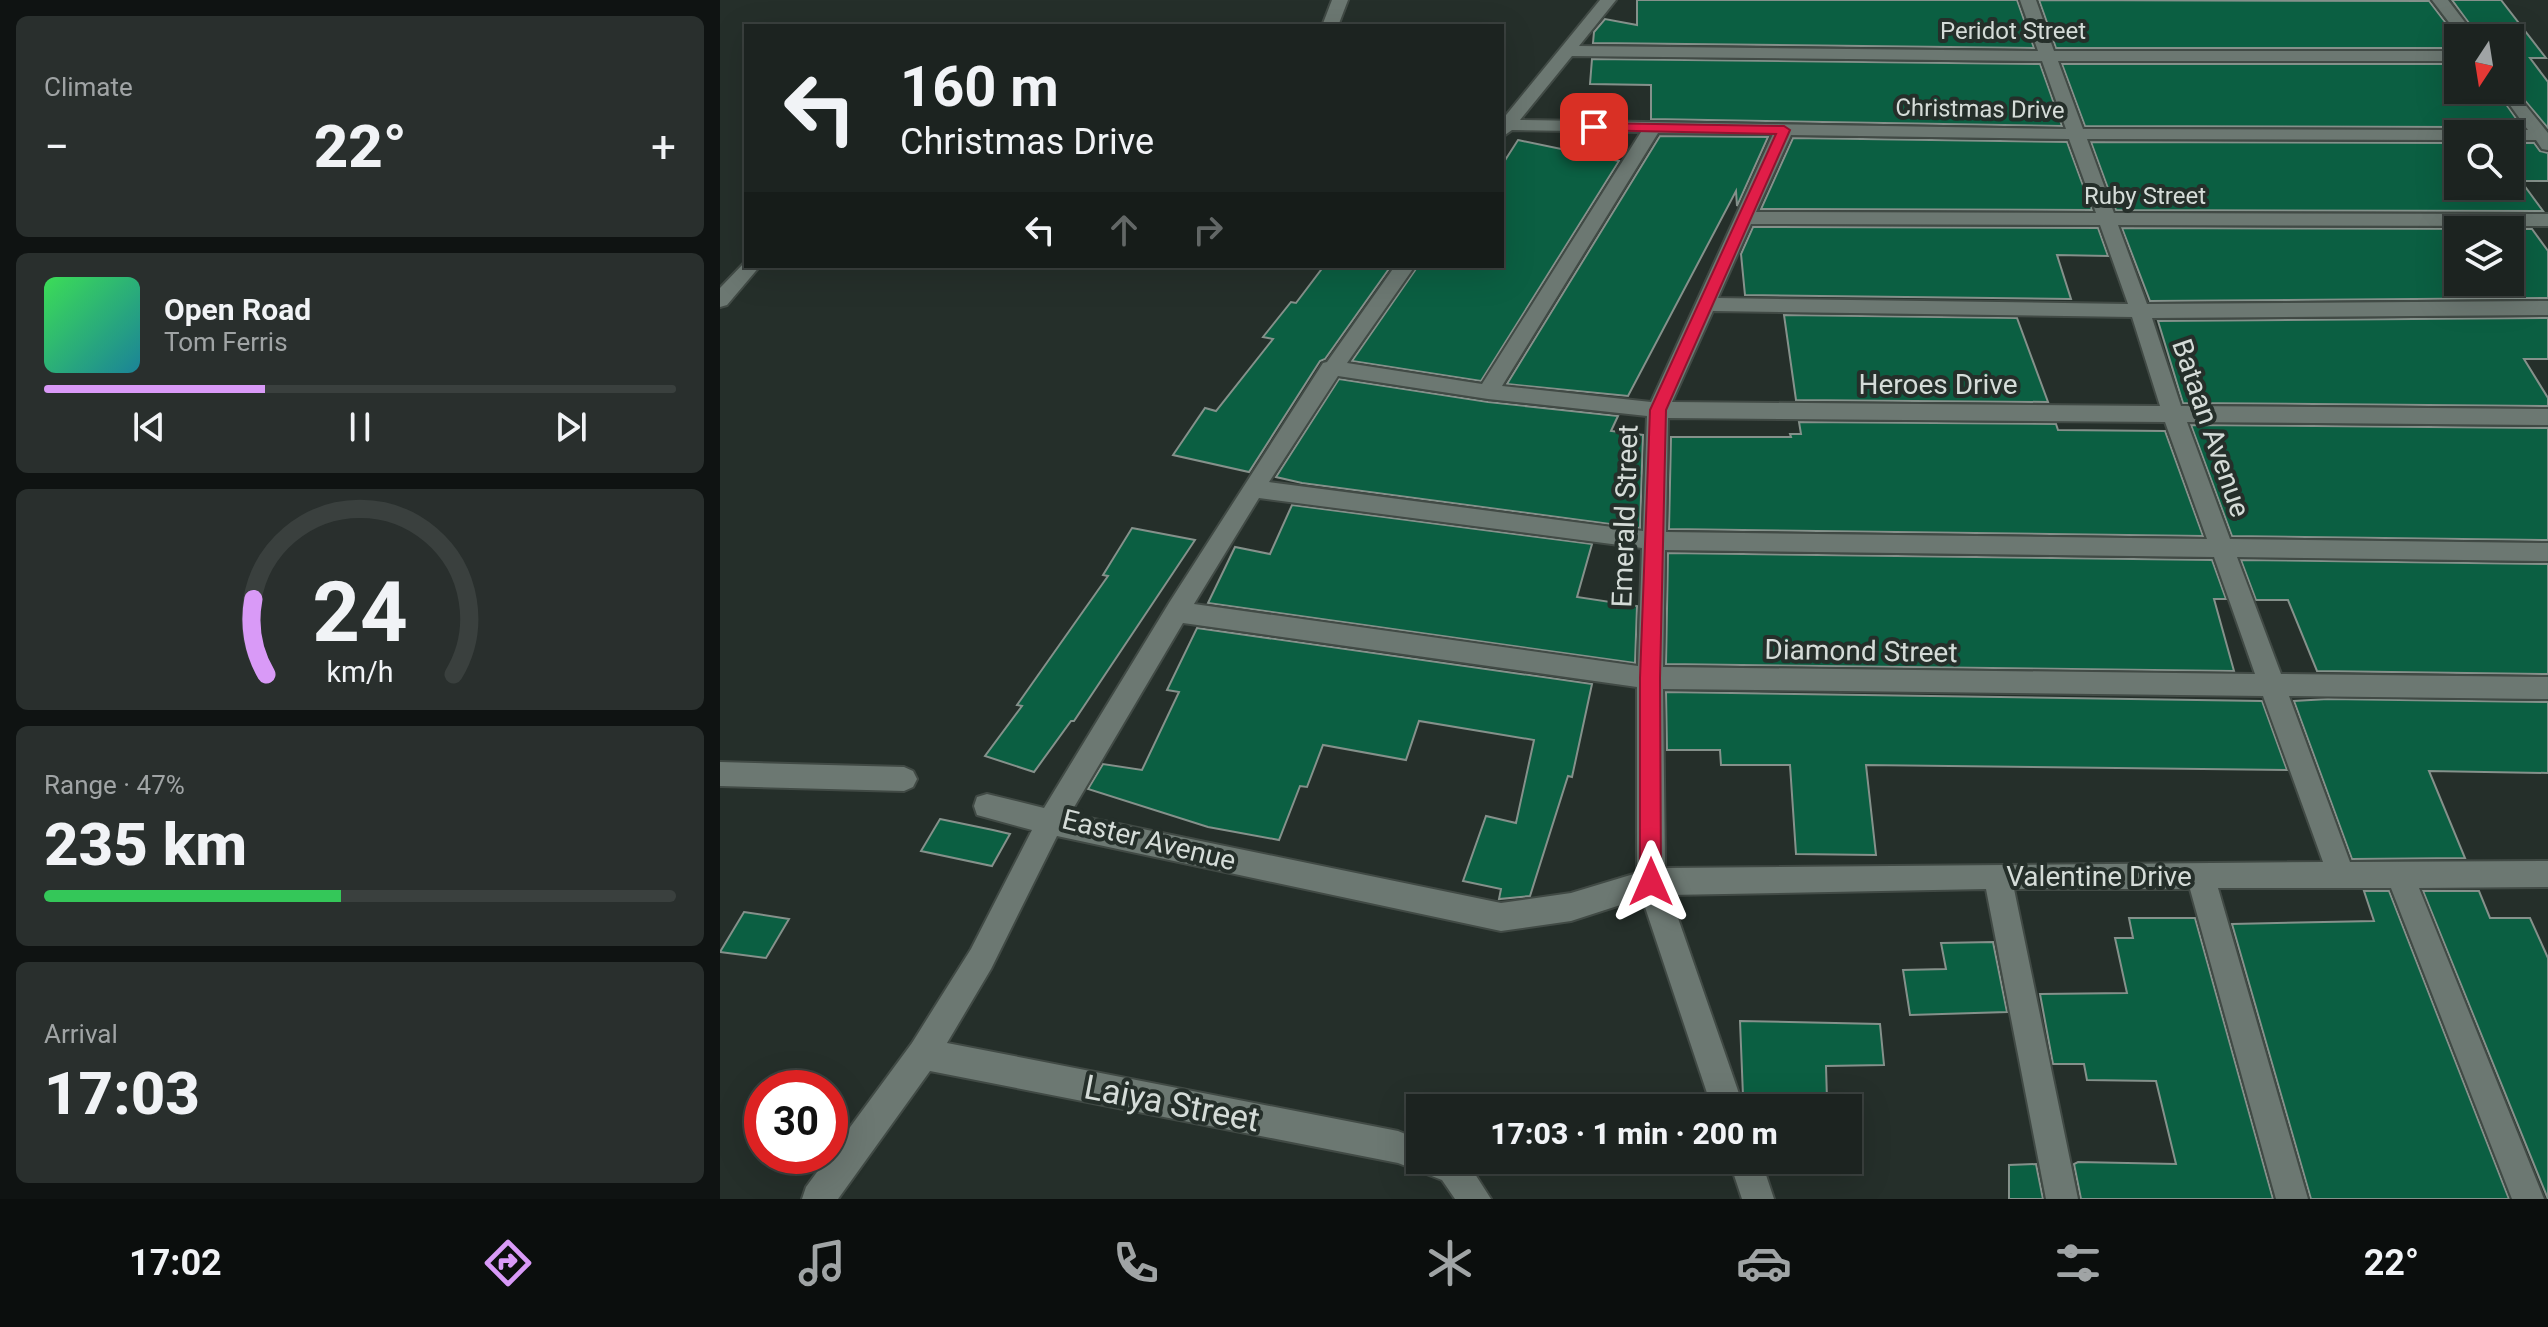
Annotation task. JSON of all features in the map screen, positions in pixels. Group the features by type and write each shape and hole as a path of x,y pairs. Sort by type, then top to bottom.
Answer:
{"street":[{"path":"1331,24 1340,0"},
{"path":"1504,126 1608,0"},
{"name":"Bataan Avenue","path":"2028,0 2140,311 2173,414 2341,874"},
{"path":"2440,0 2458,24"},
{"name":"Peridot Street","path":"1567,51 2444,56"},
{"path":"2517,104 2544,140"},
{"name":"Christmas Drive","path":"1504,127 2444,135"},
{"path":"1488,392 1652,129"},
{"name":"Emerald Street","path":"1651,882 1650,678 1658,410 1784,130"},
{"path":"2524,137 2544,140"},
{"name":"Ruby Street","path":"1742,218 2548,220"},
{"path":"720,300 748,268"},
{"name":"Easter Avenue","path":"1404,268 1330,368 1050,822 1501,917 1571,907 1651,882"},
{"path":"1704,304 2140,311 2548,308"},
{"name":"Heroes Drive","path":"1330,368 1488,392 1658,410 2548,417"},
{"path":"1255,489 1654,541 2548,552"},
{"name":"Diamond Street","path":"1177,612 1650,678 2548,688"},
{"path":"720,774 772,773 904,779"},
{"path":"818,1199 923,1054 981,959 1050,822 987,806"},
{"name":"Valentine Drive","path":"1651,882 1997,876 2548,874"},
{"path":"2400,875 2528,1199"},
{"path":"1997,876 2062,1199"},
{"path":"2201,877 2292,1199"},
{"path":"1651,882 1723,1094"},
{"name":"Laiya Street","path":"923,1054 1406,1150"},
{"path":"1457,1174 1475,1199"},
{"path":"1750,1174 1758,1199"}],"building":[{"path":"1637,0 2017,0 2034,48 1593,43 1594,32 1605,19 1637,25"},
{"path":"2039,0 2429,1 2447,24 2444,24 2444,48 2056,48"},
{"path":"2452,0 2501,0 2520,24 2470,24"},
{"path":"2524,30 2546,58 2530,58 2548,82 2548,128 2524,100"},
{"path":"1592,59 2040,64 2062,126 1651,119 1651,85 1590,84"},
{"path":"2062,64 2444,64 2444,104 2506,104 2517,120 2444,120 2444,127 2085,126"},
{"path":"1660,136 1768,137 1737,206 1736,191 1628,396 1507,384"},
{"path":"1793,138 2067,142 2092,210 1761,209"},
{"path":"1518,140 1619,161 1481,381 1352,361 1417,268 1504,268 1504,162"},
{"path":"2091,142 2444,143 2444,200 2524,200 2524,185 2543,211 2116,210"},
{"path":"2524,143 2534,143 2540,151 2548,153 2548,181 2524,181"},
{"path":"1753,227 2098,228 2108,256 2057,255 2071,299 1745,295 1741,254"},
{"path":"2122,228 2444,229 2444,296 2524,296 2524,229 2532,229 2548,251 2548,298 2150,301"},
{"path":"1322,268 1390,268 1325,359 1320,361 1249,472 1173,455 1205,408 1216,411 1273,339 1263,337 1291,302 1296,303"},
{"path":"1784,315 2017,318 2048,402 1796,400"},
{"path":"2548,318 2548,359 2524,359 2548,398 2548,406 2183,403 2158,321"},
{"path":"1339,379 1488,402 1618,416 1611,431 1643,435 1640,528 1276,477"},
{"path":"1799,422 2056,424 2058,430 2165,431 2203,536 1669,529 1671,437 1791,437 1790,434 1801,434"},
{"path":"2191,425 2548,428 2548,540 2232,536"},
{"path":"1292,505 1592,544 1577,597 1637,606 1635,663 1208,603 1235,547 1270,554"},
{"path":"1132,528 1195,540 1074,721 1034,772 985,756 1108,576 1103,575"},
{"path":"1668,553 2212,560 2226,599 2214,599 2234,671 1666,664"},
{"path":"2241,560 2548,564 2548,674 2317,671 2288,600 2256,600"},
{"path":"1197,628 1592,684 1572,777 1568,776 1530,896 1499,899 1501,889 1463,881 1486,816 1516,823 1534,740 1419,721 1406,760 1323,745 1307,787 1300,786 1279,840 1208,827 1088,789 1103,764 1142,770 1179,692 1167,690"},
{"path":"1666,692 2262,701 2287,770 1866,765 1876,855 1796,854 1790,765 1721,765 1720,750 1667,750"},
{"path":"2294,701 2548,702 2548,773 2429,771 2465,858 2352,859"},
{"path":"940,819 1010,834 992,866 921,851"},
{"path":"2364,891 2389,891 2509,1199 2311,1199 2232,924 2374,921"},
{"path":"2423,891 2479,891 2490,918 2530,918 2548,958 2548,1199"},
{"path":"744,912 789,919 766,958 720,952"},
{"path":"2129,918 2195,918 2273,1199 2081,1199 2074,1164 2078,1162 2176,1164 2156,1081 2087,1080 2084,1064 2053,1064 2040,994 2127,993 2115,938 2133,938"},
{"path":"1993,942 2007,1012 1910,1015 1903,970 1946,969 1941,943"},
{"path":"1740,1021 1880,1024 1884,1065 1826,1066 1827,1094 1743,1094"},
{"path":"2036,1164 2043,1199 2009,1199 2009,1165"}],"route":[{"path":"1594,127 1784,130 1658,410 1650,678 1651,882"}]}
